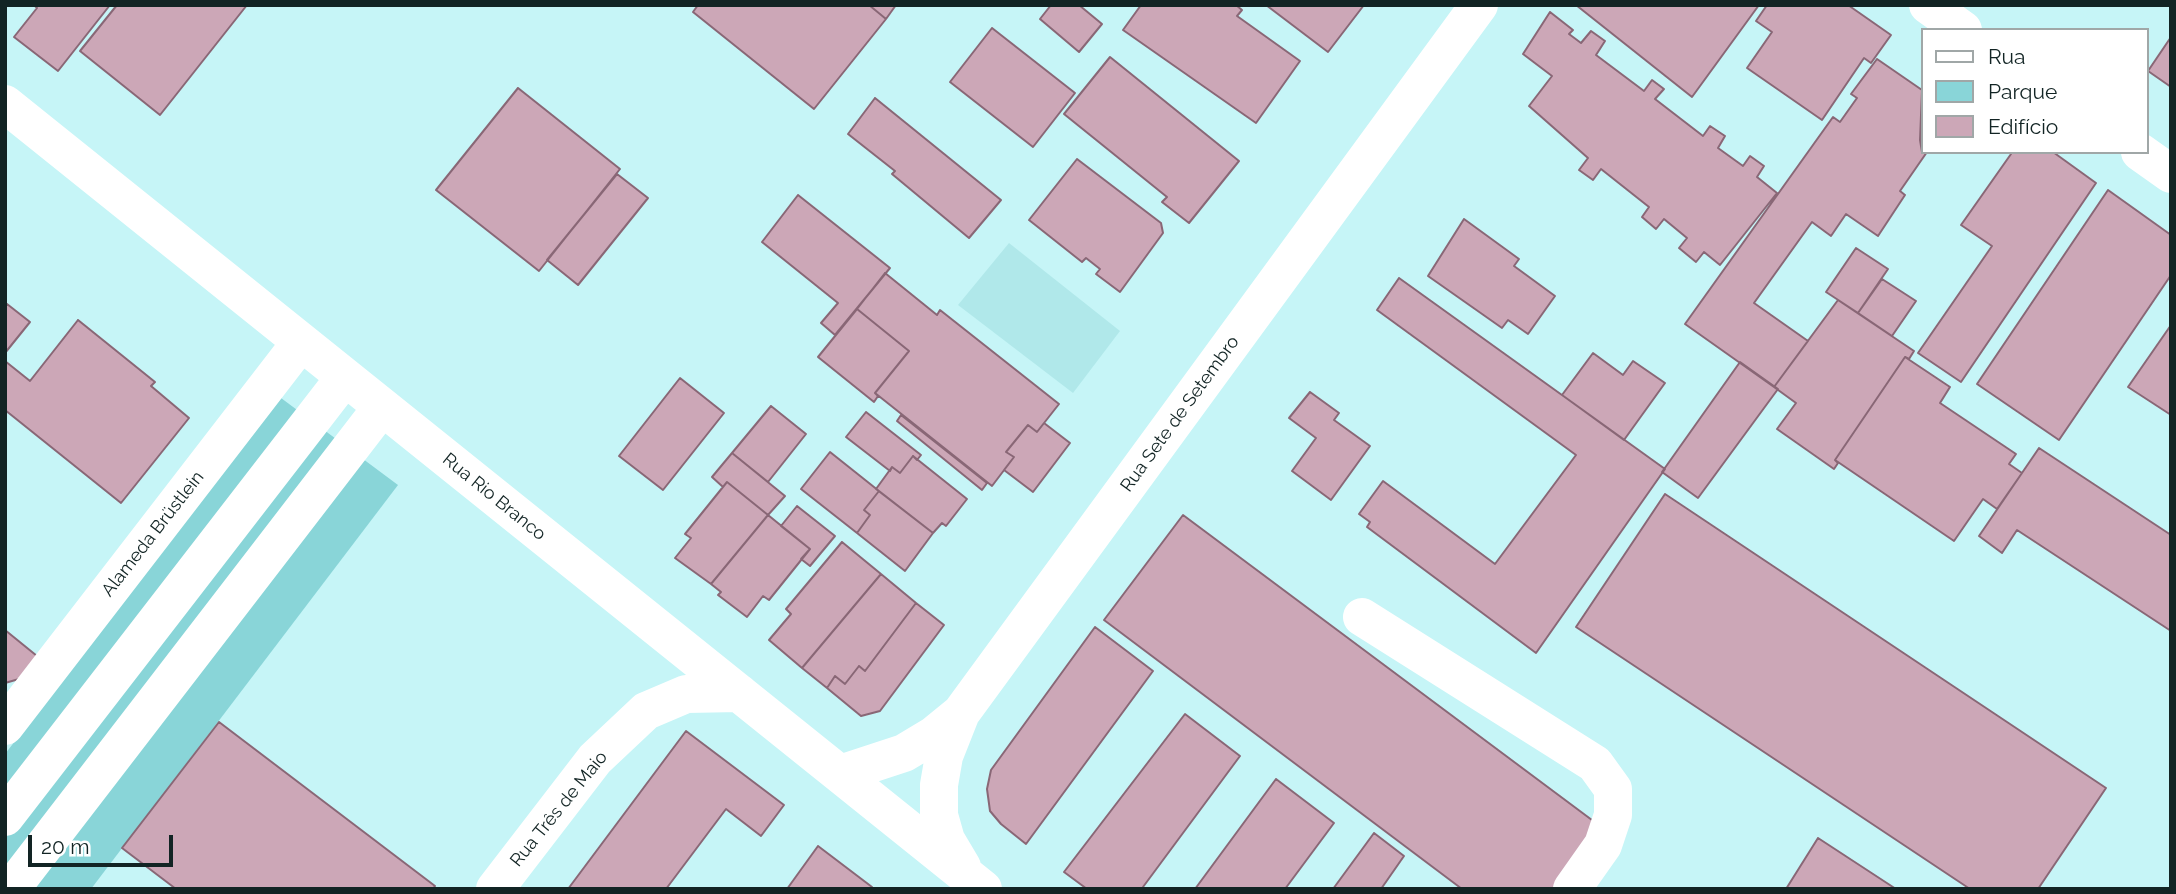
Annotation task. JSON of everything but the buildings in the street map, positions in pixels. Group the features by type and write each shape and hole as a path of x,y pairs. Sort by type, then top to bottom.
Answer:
{"street":[{"name":"Rua Sete de Setembro","path":"840,774 904,753 934,735 961,713 1479,5"},
{"path":"1928,5 1961,28"},
{"name":"Rua Rio Branco","path":"5,104 975,883"},
{"path":"2143,154 2171,174"},
{"name":"Alameda Brüstlein","path":"5,726 302,342"},
{"path":"5,817 345,377"},
{"path":"11,889 382,407"},
{"path":"126,570 208,633"},
{"path":"1363,617 1595,764 1613,789 1613,815 1603,845 1572,889"},
{"name":"Rua Três de Maio","path":"495,889 594,759 646,711 686,694 739,693"},
{"path":"961,713 944,757 939,815 946,840 975,883"},
{"path":"32,783 69,813"}],"shaded area":[{"path":"1009,243 1120,331 1073,393 958,305"}],"green space":[{"path":"281,398 398,485 91,889 5,889 5,754"}]}
